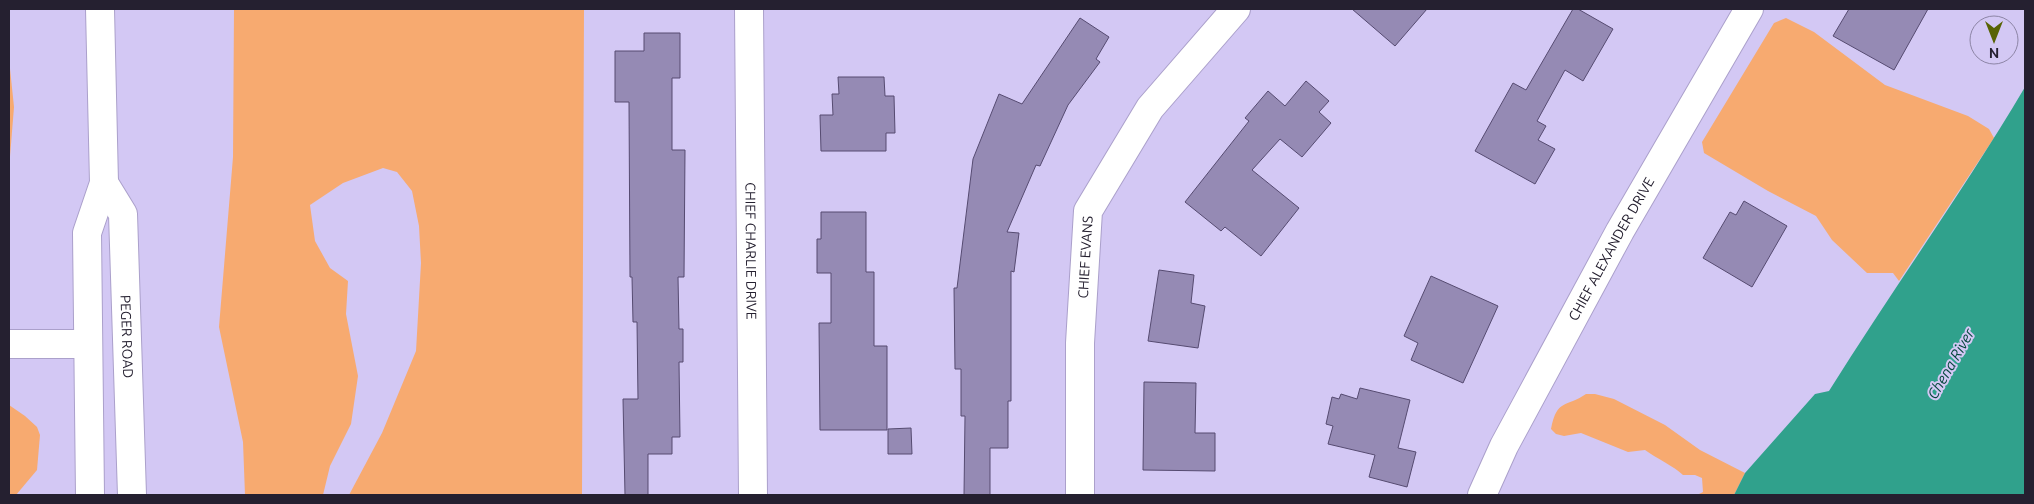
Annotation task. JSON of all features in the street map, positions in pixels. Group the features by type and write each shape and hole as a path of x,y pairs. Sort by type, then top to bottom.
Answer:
{"street":[{"path":"90,495 87,233 104,183 100,9"},
{"name":"CHIEF CHARLIE DRIVE","path":"749,9 753,495"},
{"name":"CHIEF EVANS","path":"1080,495 1080,343 1088,211 1150,108 1236,9"},
{"name":"CHIEF ALEXANDER DRIVE","path":"1482,495 1504,446 1616,240 1749,9"},
{"name":"PEGER ROAD","path":"104,183 123,214 132,495"},
{"path":"9,344 88,344"}],"shaded area":[{"path":"234,9 584,9 582,495 349,495 382,433 416,351 421,263 419,226 412,191 397,172 383,168 343,183 310,205 315,241 330,268 348,281 346,314 358,376 351,424 330,466 323,495 245,495 243,442 219,327 233,157"},
{"path":"1786,18 1814,32 1885,85 1968,116 1989,129 1994,138 1899,281 1893,273 1867,273 1832,240 1816,216 1768,191 1704,153 1702,142 1774,23"},
{"path":"9,59 14,107 9,169"},
{"path":"1586,394 1595,394 1614,399 1665,425 1700,450 1745,473 1734,495 1697,495 1703,492 1702,478 1695,475 1683,475 1645,450 1628,452 1581,433 1564,436 1556,434 1551,429 1553,419 1559,408"},
{"path":"9,405 37,427 40,435 37,470 16,495 9,495"}],"water":[{"name":"Chena River","path":"2025,87 2025,495 1734,495 1745,473 1815,394 1829,391 1978,164"}],"building":[{"path":"1352,9 1427,9 1395,46"},
{"path":"1573,9 1578,9 1613,29 1583,81 1565,70 1537,121 1546,126 1538,140 1555,149 1535,184 1475,151 1513,83 1526,90"},
{"path":"1849,9 1928,9 1894,70 1833,36"},
{"path":"1080,18 1109,37 1096,59 1100,62 1068,105 1040,166 1036,165 1007,232 1019,233 1014,272 1011,271 1011,401 1008,401 1008,448 990,448 990,495 964,495 965,416 961,416 961,369 955,369 954,288 957,288 973,159 999,94 1022,104"},
{"path":"644,33 680,33 680,78 672,78 672,150 685,150 684,277 678,277 679,329 683,329 683,362 679,362 680,437 672,437 672,454 648,454 648,495 625,495 623,399 638,399 637,322 633,322 632,277 630,277 629,102 615,102 615,51 644,51"},
{"path":"838,77 884,77 885,96 894,96 895,133 886,133 886,151 821,151 820,115 833,115 832,94 839,94"},
{"path":"1306,81 1329,101 1319,112 1331,123 1302,157 1280,139 1252,170 1299,208 1261,256 1225,227 1221,231 1185,202 1249,121 1245,118 1268,91 1285,106"},
{"path":"1744,201 1787,226 1752,287 1703,258 1730,212 1736,215"},
{"path":"821,212 866,212 866,272 874,272 874,346 887,346 887,430 820,430 819,323 831,323 831,273 817,273 817,239 821,239"},
{"path":"1159,270 1194,275 1191,303 1205,306 1198,348 1148,341"},
{"path":"1431,276 1498,306 1463,383 1411,360 1418,343 1404,336"},
{"path":"1144,382 1196,383 1195,433 1215,433 1215,471 1143,470"},
{"path":"1360,388 1410,400 1398,448 1416,452 1407,487 1369,477 1375,455 1328,444 1333,426 1326,424 1332,397 1339,399 1341,394 1357,399"},
{"path":"911,428 912,454 888,454 888,429"}]}
